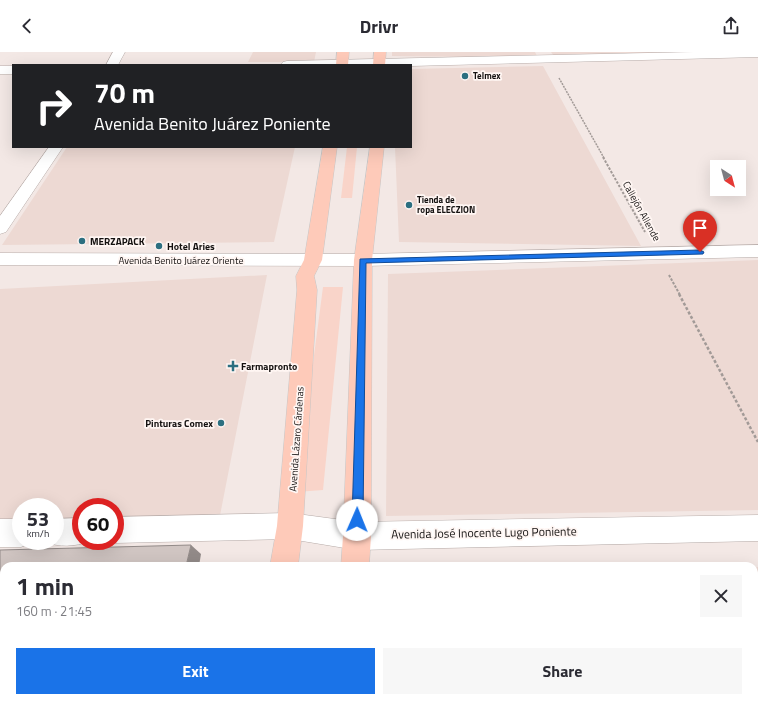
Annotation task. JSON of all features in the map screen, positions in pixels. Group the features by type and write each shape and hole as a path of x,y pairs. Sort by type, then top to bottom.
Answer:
{"main road":[{"name":"Avenida Lázaro Cárdenas","path":"285,562 290,526 307,290 305,276 313,260 330,148"},
{"path":"355,562 363,260 377,148"}],"street":[{"path":"113,64 119,52"},
{"path":"298,64 343,60 549,60 758,54"},
{"path":"0,70 12,70"},
{"path":"0,228 55,148"},
{"name":"Avenida Benito Juárez Oriente","path":"0,259 363,260 758,251"},
{"name":"Avenida José Inocente Lugo Poniente","path":"124,530 290,526 357,536 758,528"},
{"path":"0,534 12,533"}],"path":[{"name":"Callejón Allende","path":"549,60 657,253 758,442"}],"shaded area":[{"path":"253,52 316,52 314,62 248,62"},
{"path":"392,52 535,52 538,58 392,56"},
{"path":"551,52 680,52 554,56"},
{"path":"543,66 641,246 399,242 395,148 412,148 412,69"},
{"path":"66,148 295,148 274,242 2,245"},
{"path":"347,148 357,148 352,198 341,198"},
{"path":"758,260 758,510 386,516 388,274"},
{"path":"267,275 215,541 124,534 124,498 72,498 72,530 64,530 64,498 12,498 12,526 0,525 0,289"},
{"path":"323,287 343,287 323,490 296,492"}],"building":[{"path":"191,545 187,562 0,562 0,550 64,550 64,548 72,548 72,550 124,550 124,547"}],"place":[{"name":"Telmex","path":"465,76"},
{"name":"Tienda de ropa ELECZION","path":"409,205"},
{"name":"MERZAPACK","path":"82,241"},
{"name":"Hotel Aries","path":"159,246"},
{"name":"Farmapronto","path":"233,366"},
{"name":"Pinturas Comex","path":"221,423"}],"route":[{"path":"357,520 363,260 700,252"}]}
